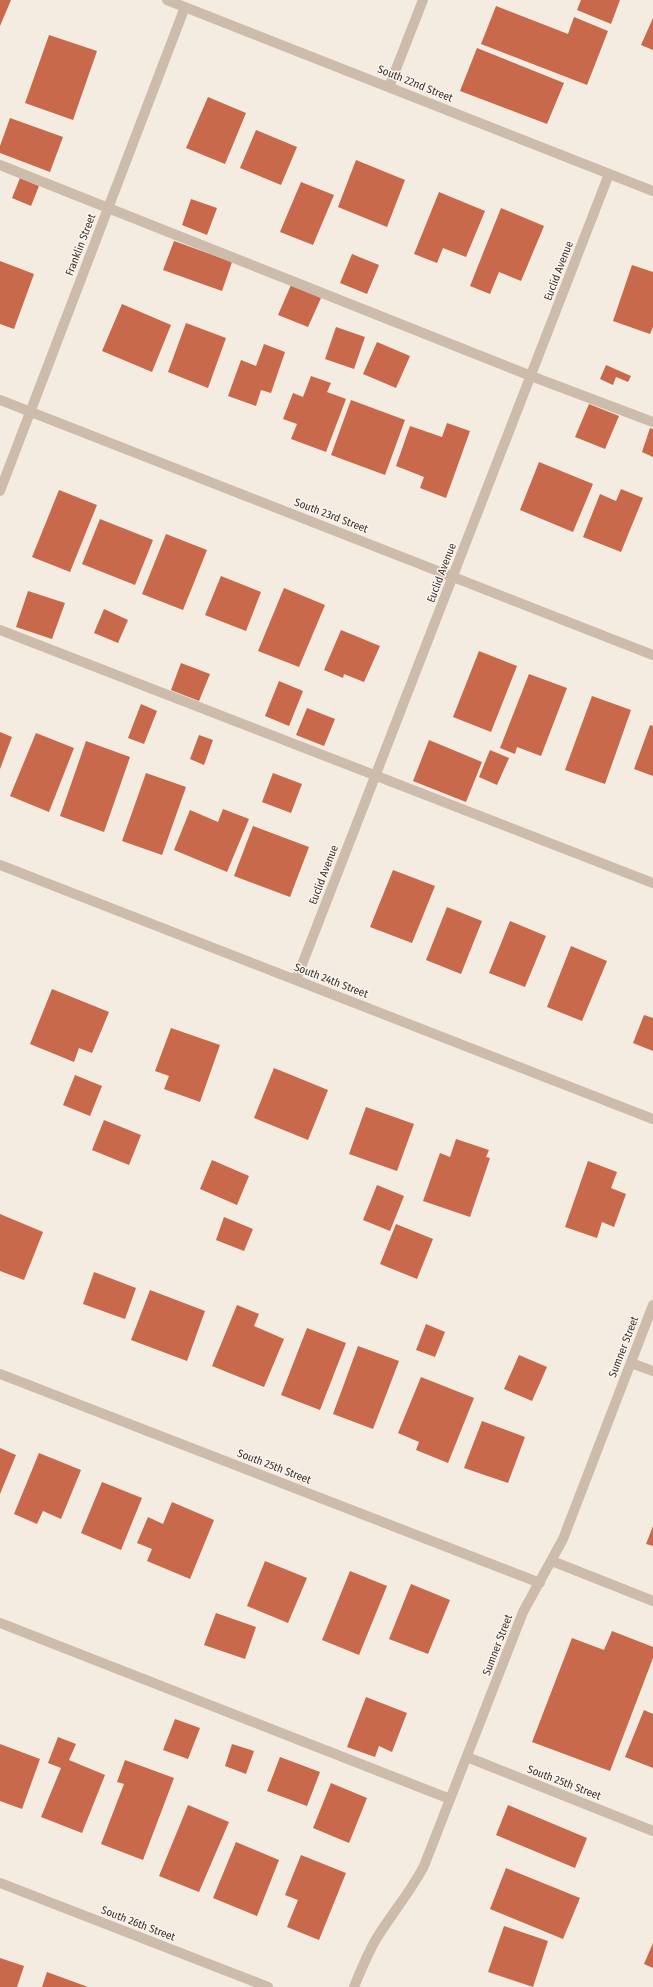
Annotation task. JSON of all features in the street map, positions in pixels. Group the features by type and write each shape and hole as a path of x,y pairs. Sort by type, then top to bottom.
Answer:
{"street":[{"name":"South 22nd Street","path":"167,0 653,191"},
{"path":"389,87 423,0"},
{"name":"Franklin Street","path":"0,491 185,7"},
{"path":"0,165 531,376 653,422"},
{"name":"Euclid Avenue","path":"296,980 610,174"},
{"name":"South 23rd Street","path":"0,400 653,655"},
{"path":"0,630 653,883"},
{"name":"South 24th Street","path":"0,865 653,1118"},
{"name":"Sumner Street","path":"354,1987 379,1935 412,1887 424,1866 523,1612 563,1539 653,1305"},
{"path":"631,1362 653,1371"},
{"name":"South 25th Street","path":"0,1374 540,1583"},
{"path":"552,1561 653,1601"},
{"path":"0,1623 450,1799"},
{"name":"South 25th Street","path":"467,1757 653,1831"},
{"name":"South 26th Street","path":"0,1883 268,1987"}],"building":[{"path":"0,0 11,0 0,26"},
{"path":"581,0 620,0 611,24 577,10"},
{"path":"496,6 568,34 574,17 608,31 587,85 481,44"},
{"path":"653,18 653,50 641,45"},
{"path":"49,35 97,51 73,120 25,103"},
{"path":"477,48 564,83 547,124 460,91"},
{"path":"208,97 246,113 225,164 186,148"},
{"path":"10,118 63,137 50,172 0,153 0,146"},
{"path":"256,130 297,147 281,185 240,168"},
{"path":"356,160 405,180 387,227 338,207"},
{"path":"20,178 39,186 31,206 12,198"},
{"path":"301,182 334,195 313,245 280,232"},
{"path":"439,192 485,211 466,257 443,248 437,263 414,254"},
{"path":"191,199 217,208 207,235 182,225"},
{"path":"501,208 544,226 521,281 499,272 490,294 470,286"},
{"path":"174,241 232,262 222,291 163,270"},
{"path":"352,254 379,265 367,294 340,283"},
{"path":"0,261 34,274 14,329 0,324"},
{"path":"632,265 653,272 653,327 650,334 613,321"},
{"path":"291,285 321,298 308,327 278,315"},
{"path":"122,304 171,325 152,372 102,351"},
{"path":"186,323 226,338 208,388 168,372"},
{"path":"336,327 365,337 354,369 325,359"},
{"path":"377,342 410,356 396,388 363,374"},
{"path":"264,344 285,352 271,393 261,390 256,406 228,396 241,360 256,366"},
{"path":"606,365 631,376 628,382 616,377 613,385 600,379"},
{"path":"311,376 331,383 327,392 346,399 326,452 291,439 297,424 283,419 293,393 303,397"},
{"path":"351,400 405,420 385,475 331,455"},
{"path":"589,404 619,416 605,449 575,437"},
{"path":"447,423 470,431 446,498 420,488 424,477 396,466 410,426 442,437"},
{"path":"650,428 653,429 653,457 642,452"},
{"path":"539,462 593,484 573,532 520,510"},
{"path":"621,489 643,498 621,552 583,537 600,494 616,501"},
{"path":"59,490 97,505 70,572 32,557"},
{"path":"100,519 153,540 135,585 82,564"},
{"path":"166,534 207,550 183,610 142,594"},
{"path":"221,576 261,592 246,631 205,615"},
{"path":"284,588 325,605 299,667 258,651"},
{"path":"28,591 65,603 52,639 16,627"},
{"path":"104,609 128,620 118,643 94,633"},
{"path":"341,630 380,646 364,682 344,674 343,678 324,670"},
{"path":"479,651 517,666 491,732 453,717"},
{"path":"181,663 210,674 199,701 171,690"},
{"path":"529,674 567,688 541,756 517,747 515,754 500,748"},
{"path":"279,681 303,691 289,726 265,716"},
{"path":"592,696 631,710 605,784 565,770"},
{"path":"141,704 157,711 144,744 128,738"},
{"path":"307,708 335,719 324,746 296,735"},
{"path":"650,725 653,726 653,776 634,769"},
{"path":"0,732 12,737 0,769"},
{"path":"36,733 74,748 49,812 10,796"},
{"path":"199,735 213,740 204,765 190,759"},
{"path":"429,740 482,762 466,802 413,781"},
{"path":"86,741 130,757 104,832 60,816"},
{"path":"490,750 509,758 497,785 479,777"},
{"path":"146,773 186,787 162,855 122,841"},
{"path":"273,773 302,784 291,813 262,802"},
{"path":"223,809 249,819 227,872 174,850 190,810 218,822"},
{"path":"253,826 309,847 290,897 234,876"},
{"path":"393,870 435,886 412,943 370,927"},
{"path":"447,907 482,921 461,974 426,960"},
{"path":"510,921 546,936 525,987 489,973"},
{"path":"571,946 607,961 582,1021 547,1007"},
{"path":"52,989 109,1012 92,1053 79,1048 74,1062 30,1044"},
{"path":"644,1015 653,1018 653,1051 633,1043"},
{"path":"171,1028 220,1045 200,1102 164,1089 169,1076 155,1071"},
{"path":"274,1068 328,1090 308,1140 254,1118"},
{"path":"75,1075 102,1086 90,1116 63,1105"},
{"path":"366,1107 414,1124 397,1171 349,1154"},
{"path":"104,1120 141,1135 129,1165 92,1150"},
{"path":"456,1139 489,1150 486,1157 490,1158 470,1217 423,1201 440,1153 450,1157"},
{"path":"212,1160 249,1176 237,1205 200,1189"},
{"path":"588,1161 617,1172 611,1188 626,1194 614,1227 602,1222 597,1238 565,1227"},
{"path":"377,1185 404,1196 390,1231 363,1220"},
{"path":"0,1214 43,1232 24,1280 0,1271"},
{"path":"224,1217 253,1229 244,1251 216,1240"},
{"path":"396,1224 433,1239 417,1279 380,1264"},
{"path":"94,1272 136,1288 125,1319 83,1304"},
{"path":"150,1290 205,1311 187,1361 131,1340"},
{"path":"237,1305 259,1314 254,1326 284,1339 264,1387 212,1366"},
{"path":"426,1324 445,1332 435,1357 416,1350"},
{"path":"307,1328 346,1343 320,1410 281,1395"},
{"path":"358,1346 399,1361 373,1429 333,1414"},
{"path":"519,1355 547,1367 532,1401 504,1389"},
{"path":"421,1377 474,1398 448,1463 416,1450 419,1442 398,1433"},
{"path":"482,1421 525,1437 508,1483 464,1468"},
{"path":"0,1448 16,1455 0,1494"},
{"path":"39,1453 81,1470 61,1519 43,1511 37,1524 14,1514"},
{"path":"102,1482 142,1498 121,1550 81,1533"},
{"path":"172,1502 214,1520 190,1579 147,1561 152,1549 137,1543 148,1517 163,1524"},
{"path":"653,1526 653,1546 646,1544"},
{"path":"265,1561 307,1578 288,1623 247,1606"},
{"path":"350,1571 387,1586 359,1655 322,1640"},
{"path":"411,1584 450,1600 428,1654 389,1639"},
{"path":"216,1613 256,1627 245,1659 204,1645"},
{"path":"612,1631 653,1647 653,1658 610,1771 532,1742 572,1638 604,1650"},
{"path":"366,1697 407,1713 392,1752 379,1746 375,1757 347,1747"},
{"path":"644,1710 653,1714 653,1768 625,1757"},
{"path":"175,1719 200,1728 188,1759 163,1750"},
{"path":"58,1737 76,1744 69,1760 105,1775 82,1833 41,1817 61,1768 48,1763"},
{"path":"0,1744 40,1759 22,1809 0,1801"},
{"path":"232,1744 254,1751 246,1774 225,1766"},
{"path":"280,1757 320,1772 307,1806 267,1791"},
{"path":"125,1760 174,1778 143,1860 101,1844 124,1784 117,1782"},
{"path":"331,1783 367,1798 349,1843 313,1828"},
{"path":"188,1805 229,1822 199,1892 159,1876"},
{"path":"508,1805 587,1838 575,1868 496,1835"},
{"path":"236,1842 279,1860 257,1916 213,1898"},
{"path":"301,1855 346,1873 319,1940 287,1927 298,1900 285,1895"},
{"path":"506,1868 580,1898 563,1939 490,1909"},
{"path":"504,1926 548,1941 533,1987 488,1972"},
{"path":"653,1943 653,1968 644,1964"},
{"path":"0,1958 24,1966 17,1987 0,1987"},
{"path":"47,1972 88,1987 42,1987"}]}
